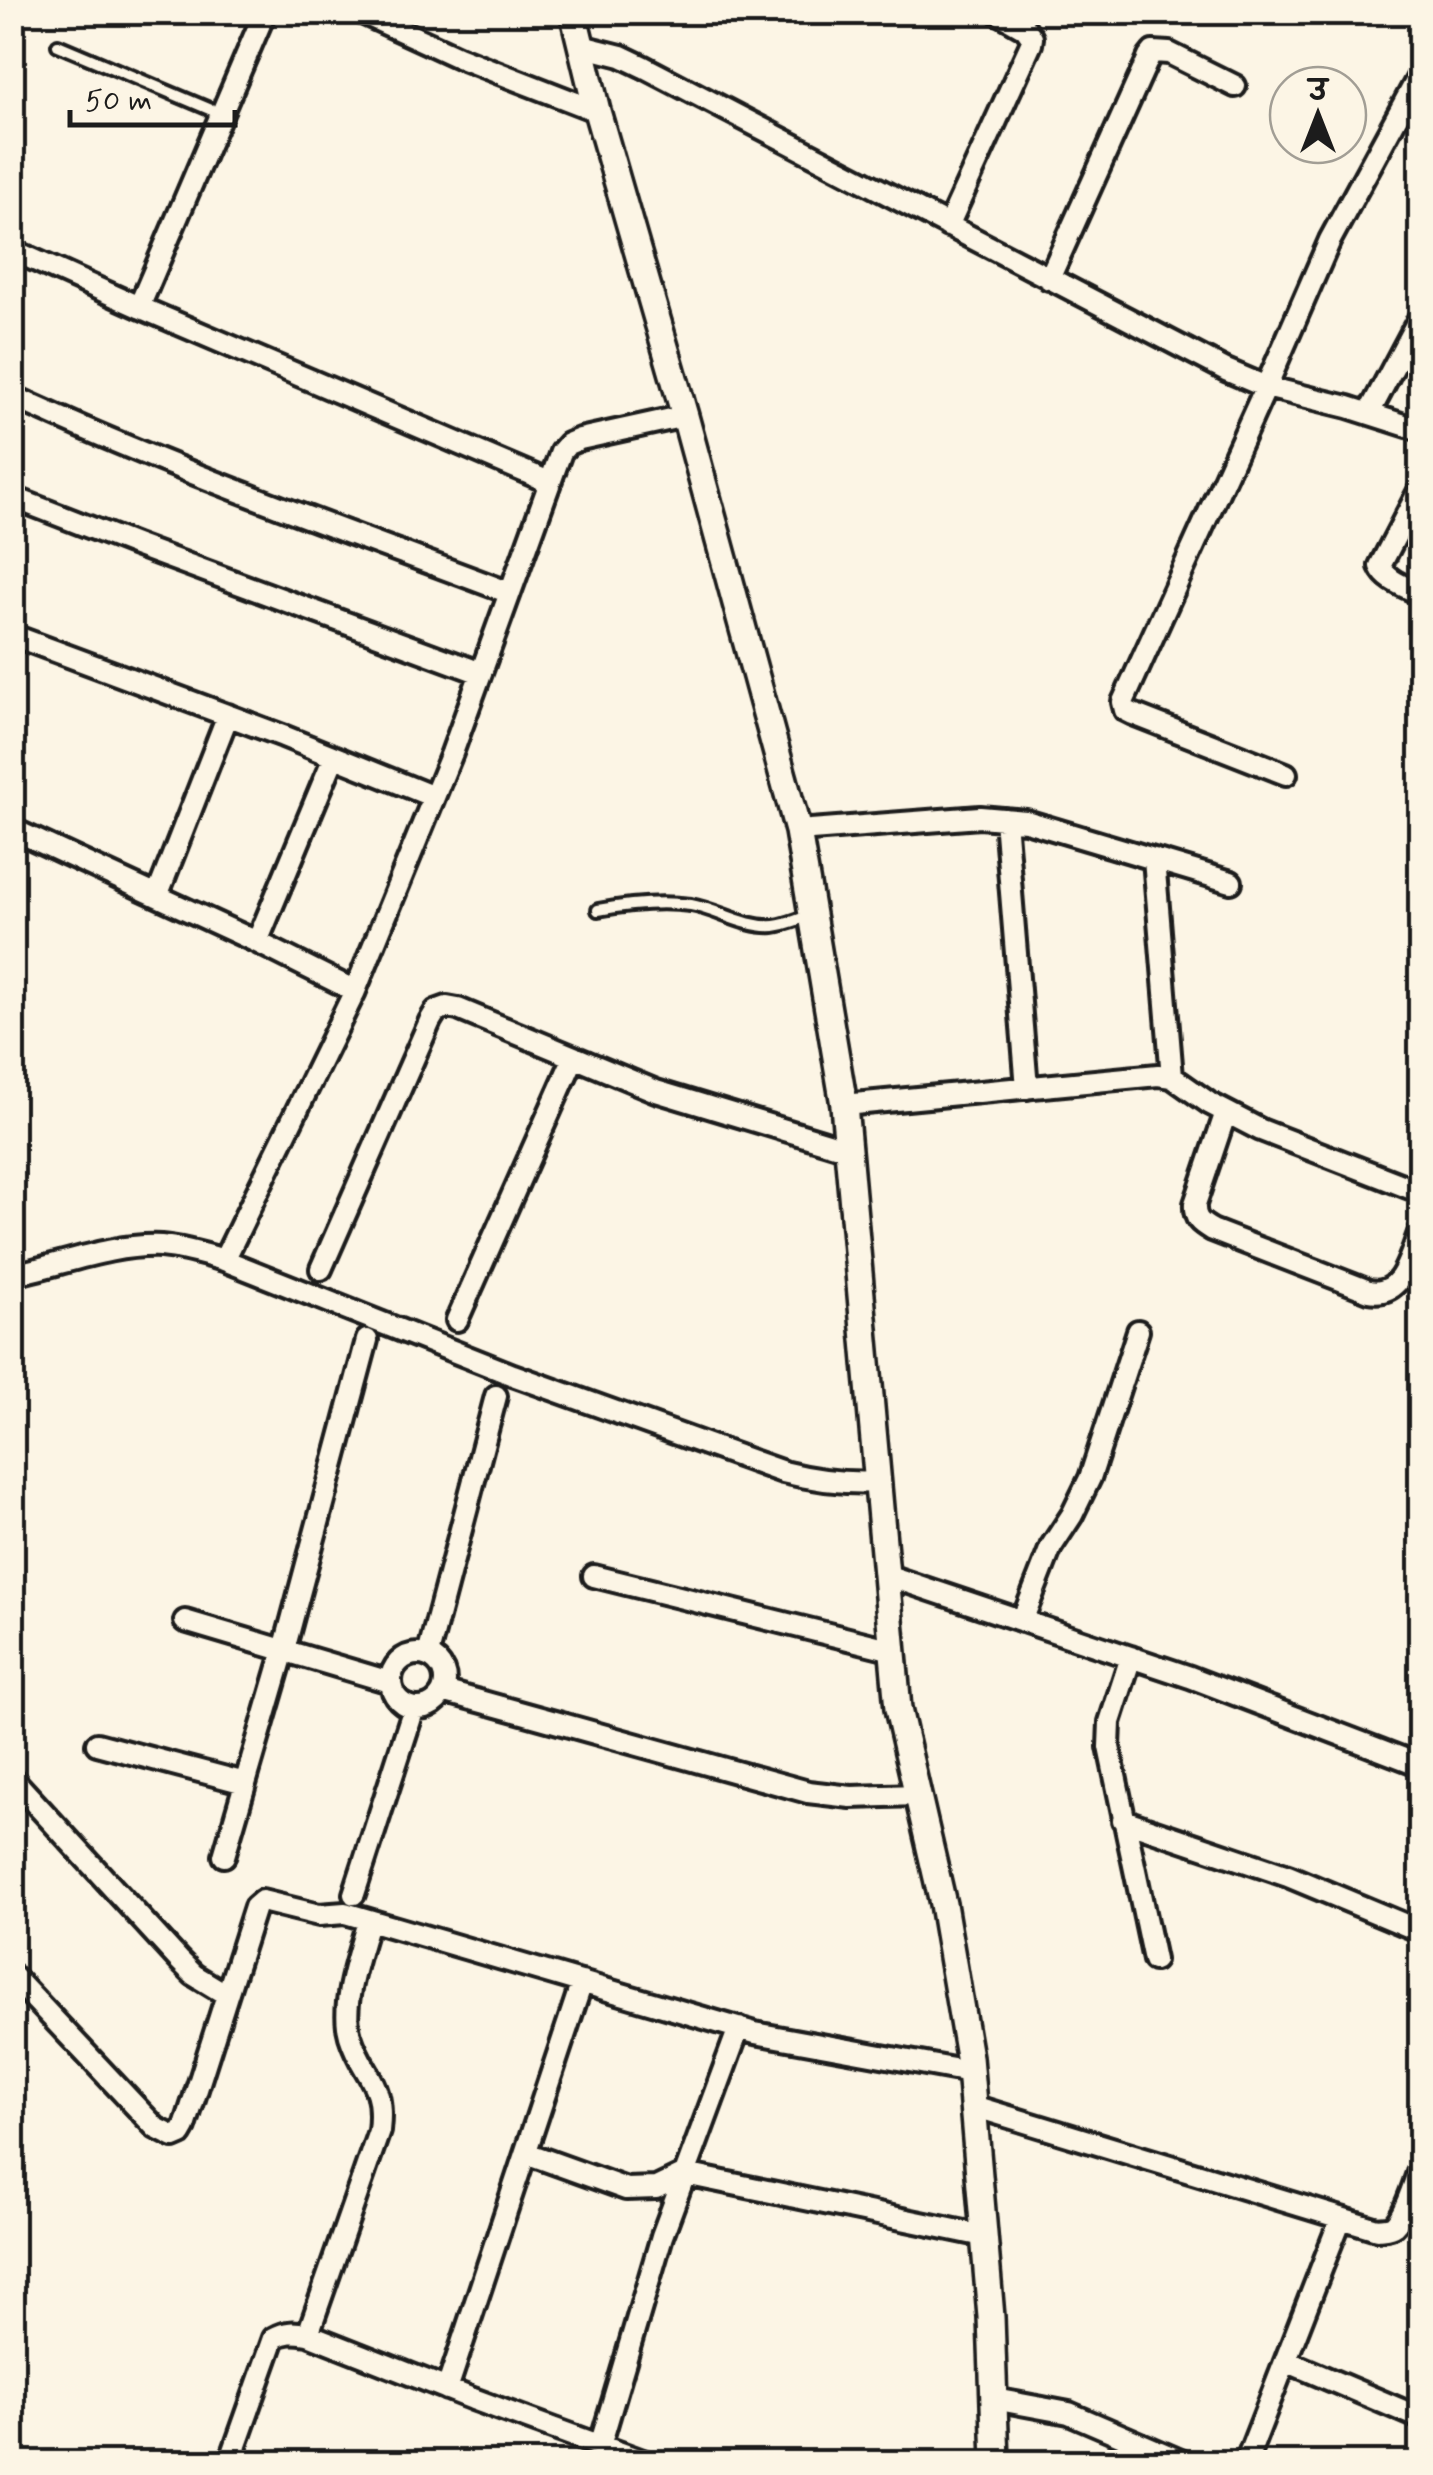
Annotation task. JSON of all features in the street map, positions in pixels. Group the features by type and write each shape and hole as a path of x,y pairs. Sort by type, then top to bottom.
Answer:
{"street":[{"path":"139,307 266,12"},
{"path":"360,12 458,57 596,110"},
{"path":"573,12 596,110 798,832 844,1105 898,1709 943,1904 970,2072 991,2317 996,2462"},
{"path":"948,226 1031,44 1026,28 997,12"},
{"path":"581,46 621,56 644,67 1210,362 1266,387 1420,430"},
{"path":"1048,278 1153,52 1169,54 1236,86"},
{"path":"1286,774 1133,714 1125,710 1123,702 1330,240 1420,74"},
{"path":"12,250 549,482"},
{"path":"1369,413 1420,318"},
{"path":"12,396 106,440 510,593"},
{"path":"224,1260 355,991 452,753 561,452 580,438 684,416"},
{"path":"12,496 481,672"},
{"path":"1418,499 1380,566 1388,578 1420,594"},
{"path":"12,635 434,797"},
{"path":"157,896 228,715"},
{"path":"257,942 334,756"},
{"path":"798,832 1005,818 1230,882"},
{"path":"1005,818 1027,1088"},
{"path":"12,829 355,991"},
{"path":"1154,859 1172,1077"},
{"path":"321,1269 436,1010 447,1007 656,1090 848,1149"},
{"path":"457,1320 574,1057"},
{"path":"844,1105 1172,1077 1209,1104 1261,1130 1420,1192"},
{"path":"1226,1112 1195,1204 1194,1214 1200,1223 1380,1293 1399,1282 1420,1231"},
{"path":"12,1275 133,1247 164,1246 196,1252 513,1375 784,1472 848,1484 878,1482"},
{"path":"1022,1621 1052,1547 1090,1478 1138,1331"},
{"path":"224,1856 367,1340"},
{"path":"428,1655 496,1396"},
{"path":"886,1575 1190,1677 1420,1765"},
{"path":"594,1576 893,1650"},
{"path":"185,1620 390,1682"},
{"path":"411,1654 428,1655 444,1674 443,1691 432,1704 414,1708 398,1700 390,1682 391,1673 402,1658 411,1654"},
{"path":"1131,1658 1110,1722 1108,1747 1154,1960"},
{"path":"443,1691 808,1792 851,1797 918,1795"},
{"path":"354,1894 414,1708"},
{"path":"97,1744 245,1784"},
{"path":"12,1778 179,1960 194,1975 227,1995"},
{"path":"1124,1820 1288,1876 1420,1931"},
{"path":"12,1974 156,2128 174,2136 185,2127 258,1903 268,1902 319,1916 345,1913 739,2028 970,2072"},
{"path":"308,2334 378,2131 381,2102 349,2034 348,2021 349,1995 368,1920"},
{"path":"447,2390 582,1982"},
{"path":"600,2446 662,2236 739,2028"},
{"path":"973,2106 1377,2229 1394,2225 1420,2167"},
{"path":"526,2153 626,2189 656,2188 685,2174 984,2236"},
{"path":"1246,2462 1342,2218"},
{"path":"230,2462 274,2338 284,2333 308,2334 641,2462"},
{"path":"1286,2362 1420,2418"},
{"path":"994,2398 1069,2413 1183,2462"}],"lane":[{"path":"58,44 222,114"},
{"path":"598,910 631,904 689,905 760,926 778,926 812,915"}]}
